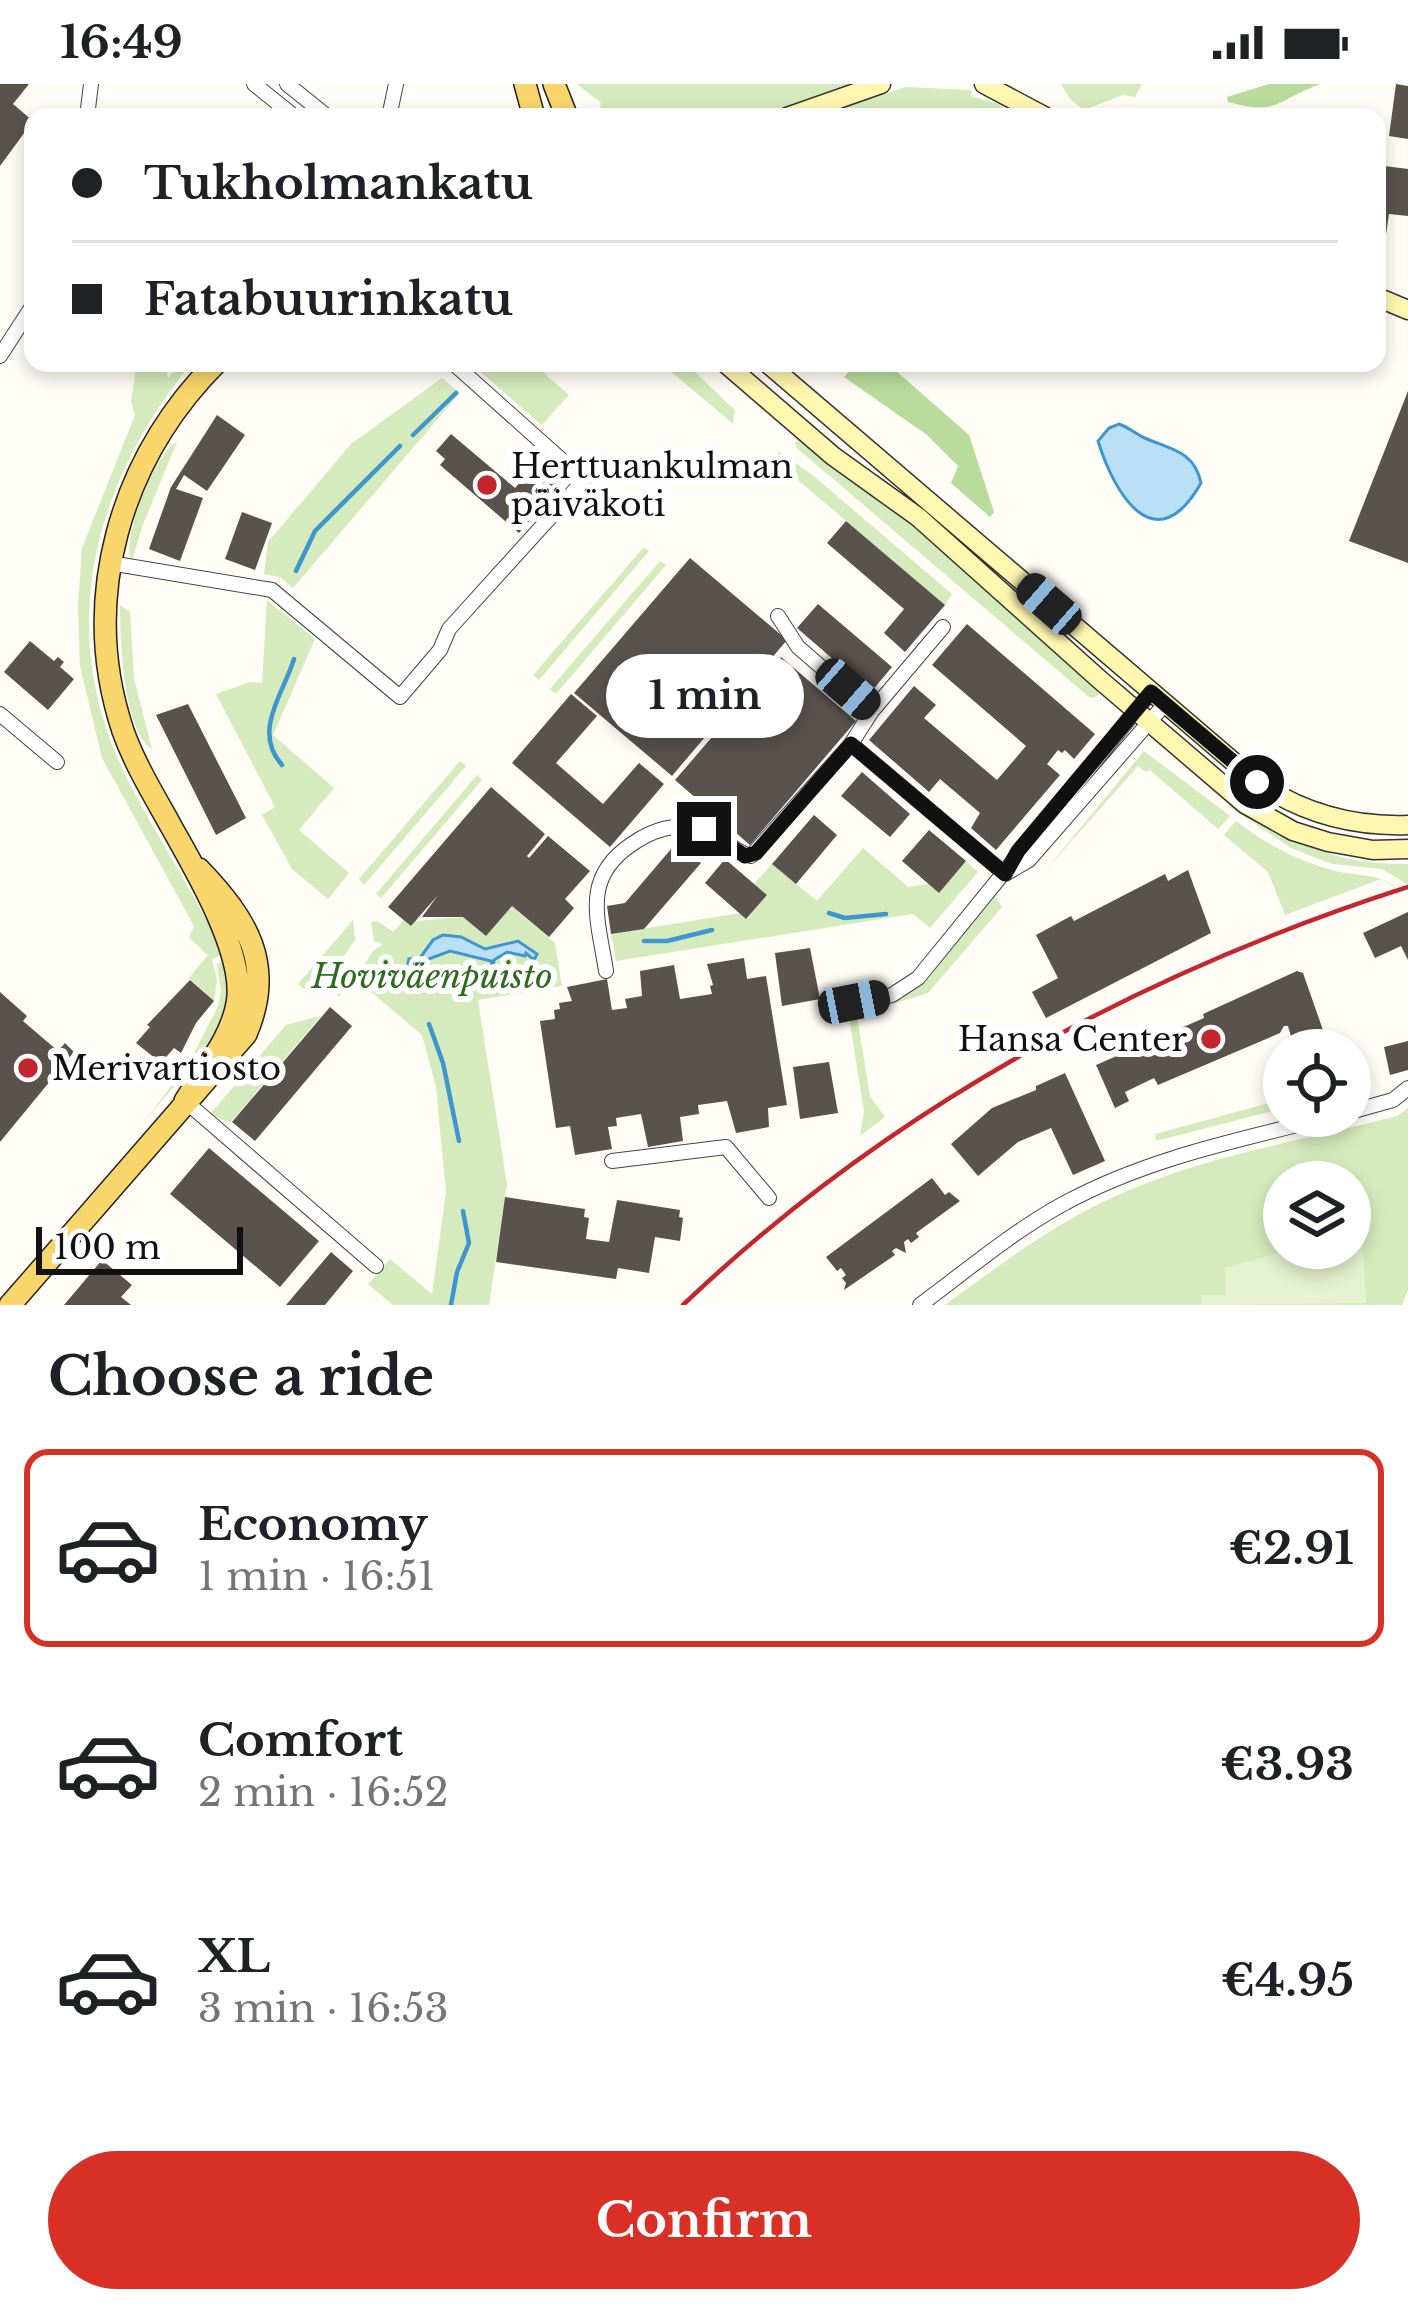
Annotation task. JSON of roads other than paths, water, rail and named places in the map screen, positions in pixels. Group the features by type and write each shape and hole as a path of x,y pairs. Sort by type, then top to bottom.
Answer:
{"main road":[{"path":"813,108 881,84"},
{"path":"984,84 1007,87 1034,108"},
{"path":"10,1305 185,1101 236,1050 259,1000 257,961 249,937 227,898 189,858 121,725 106,650 110,563 123,508 140,466 173,411 208,372"},
{"path":"734,372 832,456 918,517 1245,804 1293,831 1360,849 1408,849"},
{"path":"778,372 1240,769 1281,798 1347,821 1408,825"}],"street":[{"path":"254,84 284,108"},
{"path":"287,84 317,108"},
{"path":"0,356 24,318"},
{"path":"110,563 272,590 400,697 440,650 449,629 584,480 463,372"},
{"path":"778,616 798,647 872,711"},
{"path":"606,971 596,898 601,874 611,858 658,827 704,829 745,856 756,853 851,744 872,711 943,627"},
{"path":"846,1007 905,989 1005,874 1029,860 1158,698"},
{"path":"0,714 57,762"},
{"path":"851,744 1005,874"},
{"path":"1371,1107 1401,1101 1408,1088"},
{"path":"185,1101 376,1266"},
{"path":"920,1305 1018,1232 1100,1186 1202,1149 1263,1134"},
{"path":"612,1161 726,1147 769,1198"}],"water":[{"path":"1119,424 1181,453 1198,473 1201,483 1168,518 1153,519 1139,512 1115,482 1098,441"},
{"path":"443,935 461,937 485,949 518,941 537,954 534,960 526,953 507,952 494,960 493,967 491,961 450,951 407,967 409,959 420,958"}],"waterway":[{"path":"413,435 456,393"},
{"path":"296,571 315,531 400,446"},
{"path":"282,765 273,752 270,726 294,659"},
{"path":"829,913 845,918 886,914"},
{"path":"644,941 667,941 712,930"},
{"path":"429,1024 443,1063 459,1141"},
{"path":"451,1305 469,1243 463,1211"}],"railway":[{"path":"683,1305 845,1170 1022,1055 1210,961 1408,887"}],"place":[{"name":"Herttuankulman päiväkoti","path":"487,485"},
{"name":"Hansa Center","path":"1211,1039"},
{"name":"Merivartiosto","path":"28,1068"}],"park label":[{"name":"Hoviväenpuisto","path":"432,976"}]}
